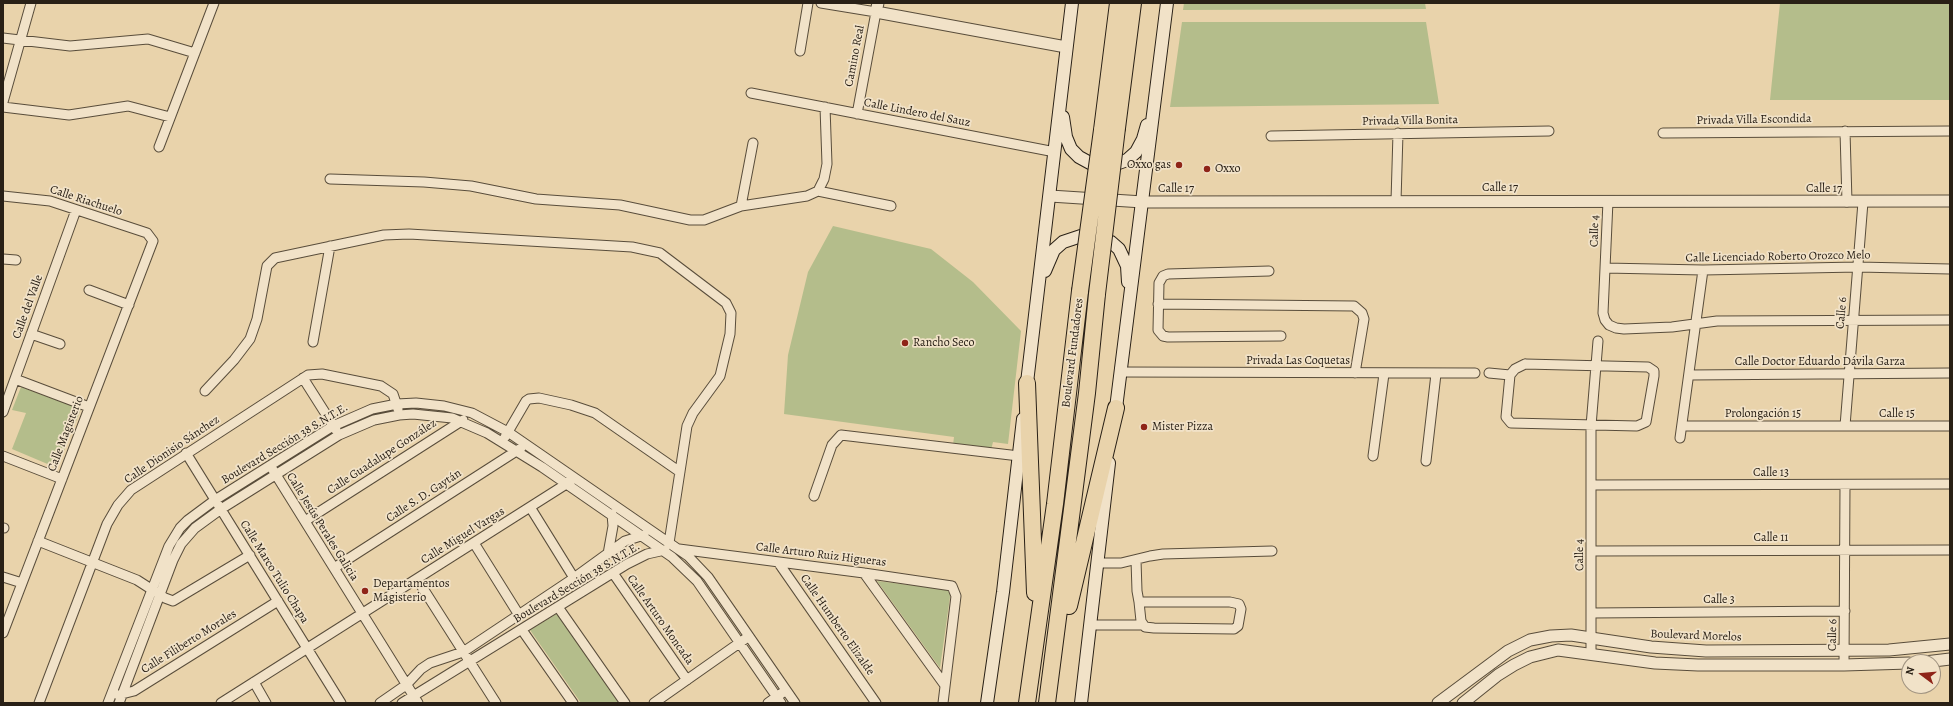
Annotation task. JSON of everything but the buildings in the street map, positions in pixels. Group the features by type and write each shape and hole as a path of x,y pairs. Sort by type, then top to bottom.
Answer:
{"highway":[{"name":"Boulevard Fundadores","path":"1047,703 1087,393 1118,3"},
{"name":"Boulevard Fundadores","path":"1028,703 1070,380 1109,129 1133,3"},
{"path":"1027,383 1036,639"},
{"path":"1053,662 1073,590 1116,404"}],"main road":[{"path":"987,703 1032,351 1055,152 1061,86 1072,3"},
{"path":"1081,703 1116,404 1168,3"},
{"path":"1061,86 1066,137 1071,149 1079,158 1090,163 1103,165 1116,164 1127,160 1136,152 1143,139 1157,87"},
{"path":"1039,291 1054,250 1070,238 1081,236 1097,238 1111,242 1123,256 1127,274 1129,311"}],"street":[{"path":"3,102 31,3"},
{"path":"159,147 214,3"},
{"path":"800,51 808,3"},
{"path":"821,3 877,8 1066,47"},
{"name":"Camino Real","path":"857,114 877,8"},
{"path":"3,38 70,46 148,39 194,53"},
{"name":"Calle Lindero del Sauz","path":"751,93 1055,152"},
{"path":"3,107 69,115 128,106 170,117"},
{"path":"818,191 824,179 826,164 826,108"},
{"name":"Privada Villa Bonita","path":"1271,136 1549,131"},
{"path":"1845,131 1847,202"},
{"name":"Privada Villa Escondida","path":"1663,133 1950,131"},
{"path":"1396,202 1398,133"},
{"path":"741,206 753,143"},
{"path":"330,179 424,182 471,186 536,199 620,205 696,221 712,219 741,206 807,196 818,191 891,206"},
{"name":"Calle Riachuelo","path":"3,196 44,199 147,234 152,238 153,244"},
{"name":"Calle 17","path":"1050,196 1143,202 1608,200 1847,202 1950,201"},
{"name":"Calle 4","path":"1608,200 1603,313 1605,320 1609,325 1624,329 1672,328 1696,323"},
{"name":"Calle 6","path":"1845,426 1863,202"},
{"name":"Calle del Valle","path":"3,412 76,210"},
{"path":"205,390 234,360 250,339 256,319 265,272 269,263 276,258 384,236 409,234 632,247 660,253 730,306 732,313 730,334 720,376 693,413 686,426 673,546"},
{"name":"Calle Magisterio","path":"3,631 153,244"},
{"path":"314,342 330,246"},
{"path":"3,259 16,260"},
{"name":"Calle Licenciado Roberto Orozco Melo","path":"1605,268 1704,270 1858,267 1950,268"},
{"path":"1680,438 1704,270"},
{"path":"1269,271 1168,274 1160,279 1158,330 1163,336 1281,336"},
{"path":"90,290 129,305"},
{"path":"1158,304 1354,306 1362,313 1364,319 1356,373"},
{"path":"1696,323 1717,320 1950,320"},
{"path":"31,334 60,344"},
{"name":"Calle 4","path":"1591,653 1591,426 1598,365 1598,341"},
{"path":"1525,364 1598,365 1648,367 1654,371 1646,422 1637,426 1591,426 1511,423 1506,417 1510,375 1515,369 1525,364"},
{"name":"Calle Dionisio Sánchez","path":"39,703 107,524 124,497 140,483 303,378 317,373 381,386 393,394 399,415"},
{"name":"Privada Las Coquetas","path":"1120,378 1356,373 1475,373"},
{"path":"1489,373 1510,375"},
{"name":"Calle Doctor Eduardo Dávila Garza","path":"1689,374 1950,373"},
{"path":"1373,456 1384,374"},
{"path":"1426,461 1436,374"},
{"path":"303,378 339,435"},
{"path":"15,379 89,407"},
{"path":"502,441 526,401 529,399 539,398 571,404 595,413 680,472"},
{"name":"Boulevard Sección 38 S.N.T.E.","path":"110,699 169,546 180,528 215,500 333,426 372,409 397,404 431,404 472,413 508,432 659,536 701,568 795,703"},
{"name":"Calle Guadalupe González","path":"305,521 472,413"},
{"name":"Boulevard Sección 38 S.N.T.E.","path":"121,699 160,594 181,544 195,528 221,509 275,474 339,435 374,420 399,415 426,414 461,421 502,441 612,514 681,565 697,581 779,700"},
{"name":"Prolongación 15","path":"1682,426 1845,426"},
{"name":"Calle 15","path":"1845,426 1950,426"},
{"path":"814,496 832,445 841,435 1019,456"},
{"name":"Calle S. D. Gaytán","path":"334,568 526,445"},
{"name":"Calle Marco Tulio Chapa","path":"186,453 341,703"},
{"path":"3,456 62,479"},
{"name":"Calle Jesús Perales Galicia","path":"270,466 415,700"},
{"name":"Calle Miguel Vargas","path":"221,703 576,478"},
{"name":"Calle 13","path":"1591,485 1950,484"},
{"name":"Calle 6","path":"1844,485 1844,665"},
{"path":"530,507 574,578"},
{"name":"Boulevard Sección 38 S.N.T.E.","path":"608,554 612,535 612,514"},
{"name":"Boulevard Sección 38 S.N.T.E.","path":"380,703 406,685 421,669 430,663 463,652 574,578 625,541 641,536 659,536"},
{"path":"38,541 137,580 169,600 176,600 250,555"},
{"path":"474,543 519,615"},
{"name":"Boulevard Sección 38 S.N.T.E.","path":"402,703 415,700 470,662 638,558 673,546"},
{"name":"Calle Arturo Ruiz Higueras","path":"673,546 949,585 954,588 956,596 944,684"},
{"name":"Calle 11","path":"1592,551 1950,550"},
{"path":"1098,564 1112,564 1163,554 1272,551"},
{"path":"1136,560 1142,625"},
{"name":"Calle Humberto Elizalde","path":"778,562 876,703"},
{"name":"Calle Arturo Moncada","path":"613,573 687,680"},
{"path":"864,573 944,684 943,703"},
{"path":"3,577 22,583"},
{"path":"417,579 496,703"},
{"name":"Calle Filiberto Morales","path":"110,699 121,699 278,601"},
{"path":"1090,625 1142,625 1154,628 1234,628 1239,624 1241,609 1239,604 1230,602 1139,602"},
{"path":"558,607 626,703"},
{"name":"Calle 3","path":"1592,613 1845,612"},
{"path":"522,630 573,703"},
{"name":"Boulevard Morelos","path":"1438,703 1484,667 1508,651 1530,640 1551,636 1571,635 1677,650 1912,649 1950,644"},
{"path":"654,703 749,636"},
{"path":"1463,703 1498,675 1530,657 1558,650 1674,664 1844,665 1901,663"},
{"path":"254,682 266,703"},
{"path":"768,703 779,700 786,690"}],"green space":[{"path":"1184,3 1425,3 1426,9 1183,10"},
{"path":"1780,3 1950,3 1950,100 1770,100"},
{"path":"1182,22 1426,22 1439,104 1170,107"},
{"name":"Rancho Seco","path":"833,226 931,249 973,282 1021,331 1008,444 993,442 991,450 953,445 954,437 784,414 788,355 808,272"},
{"path":"21,387 81,409 57,468 12,449 26,413 12,410"},
{"path":"877,581 951,590 940,668"},
{"path":"558,613 622,703 581,703 530,630"}],"place":[{"name":"Oxxo gas","path":"1179,165"},
{"name":"Oxxo","path":"1207,169"},
{"name":"Rancho Seco","path":"905,343"},
{"name":"Mister Pizza","path":"1144,427"},
{"name":"Departamentos Magisterio","path":"365,591"}]}
